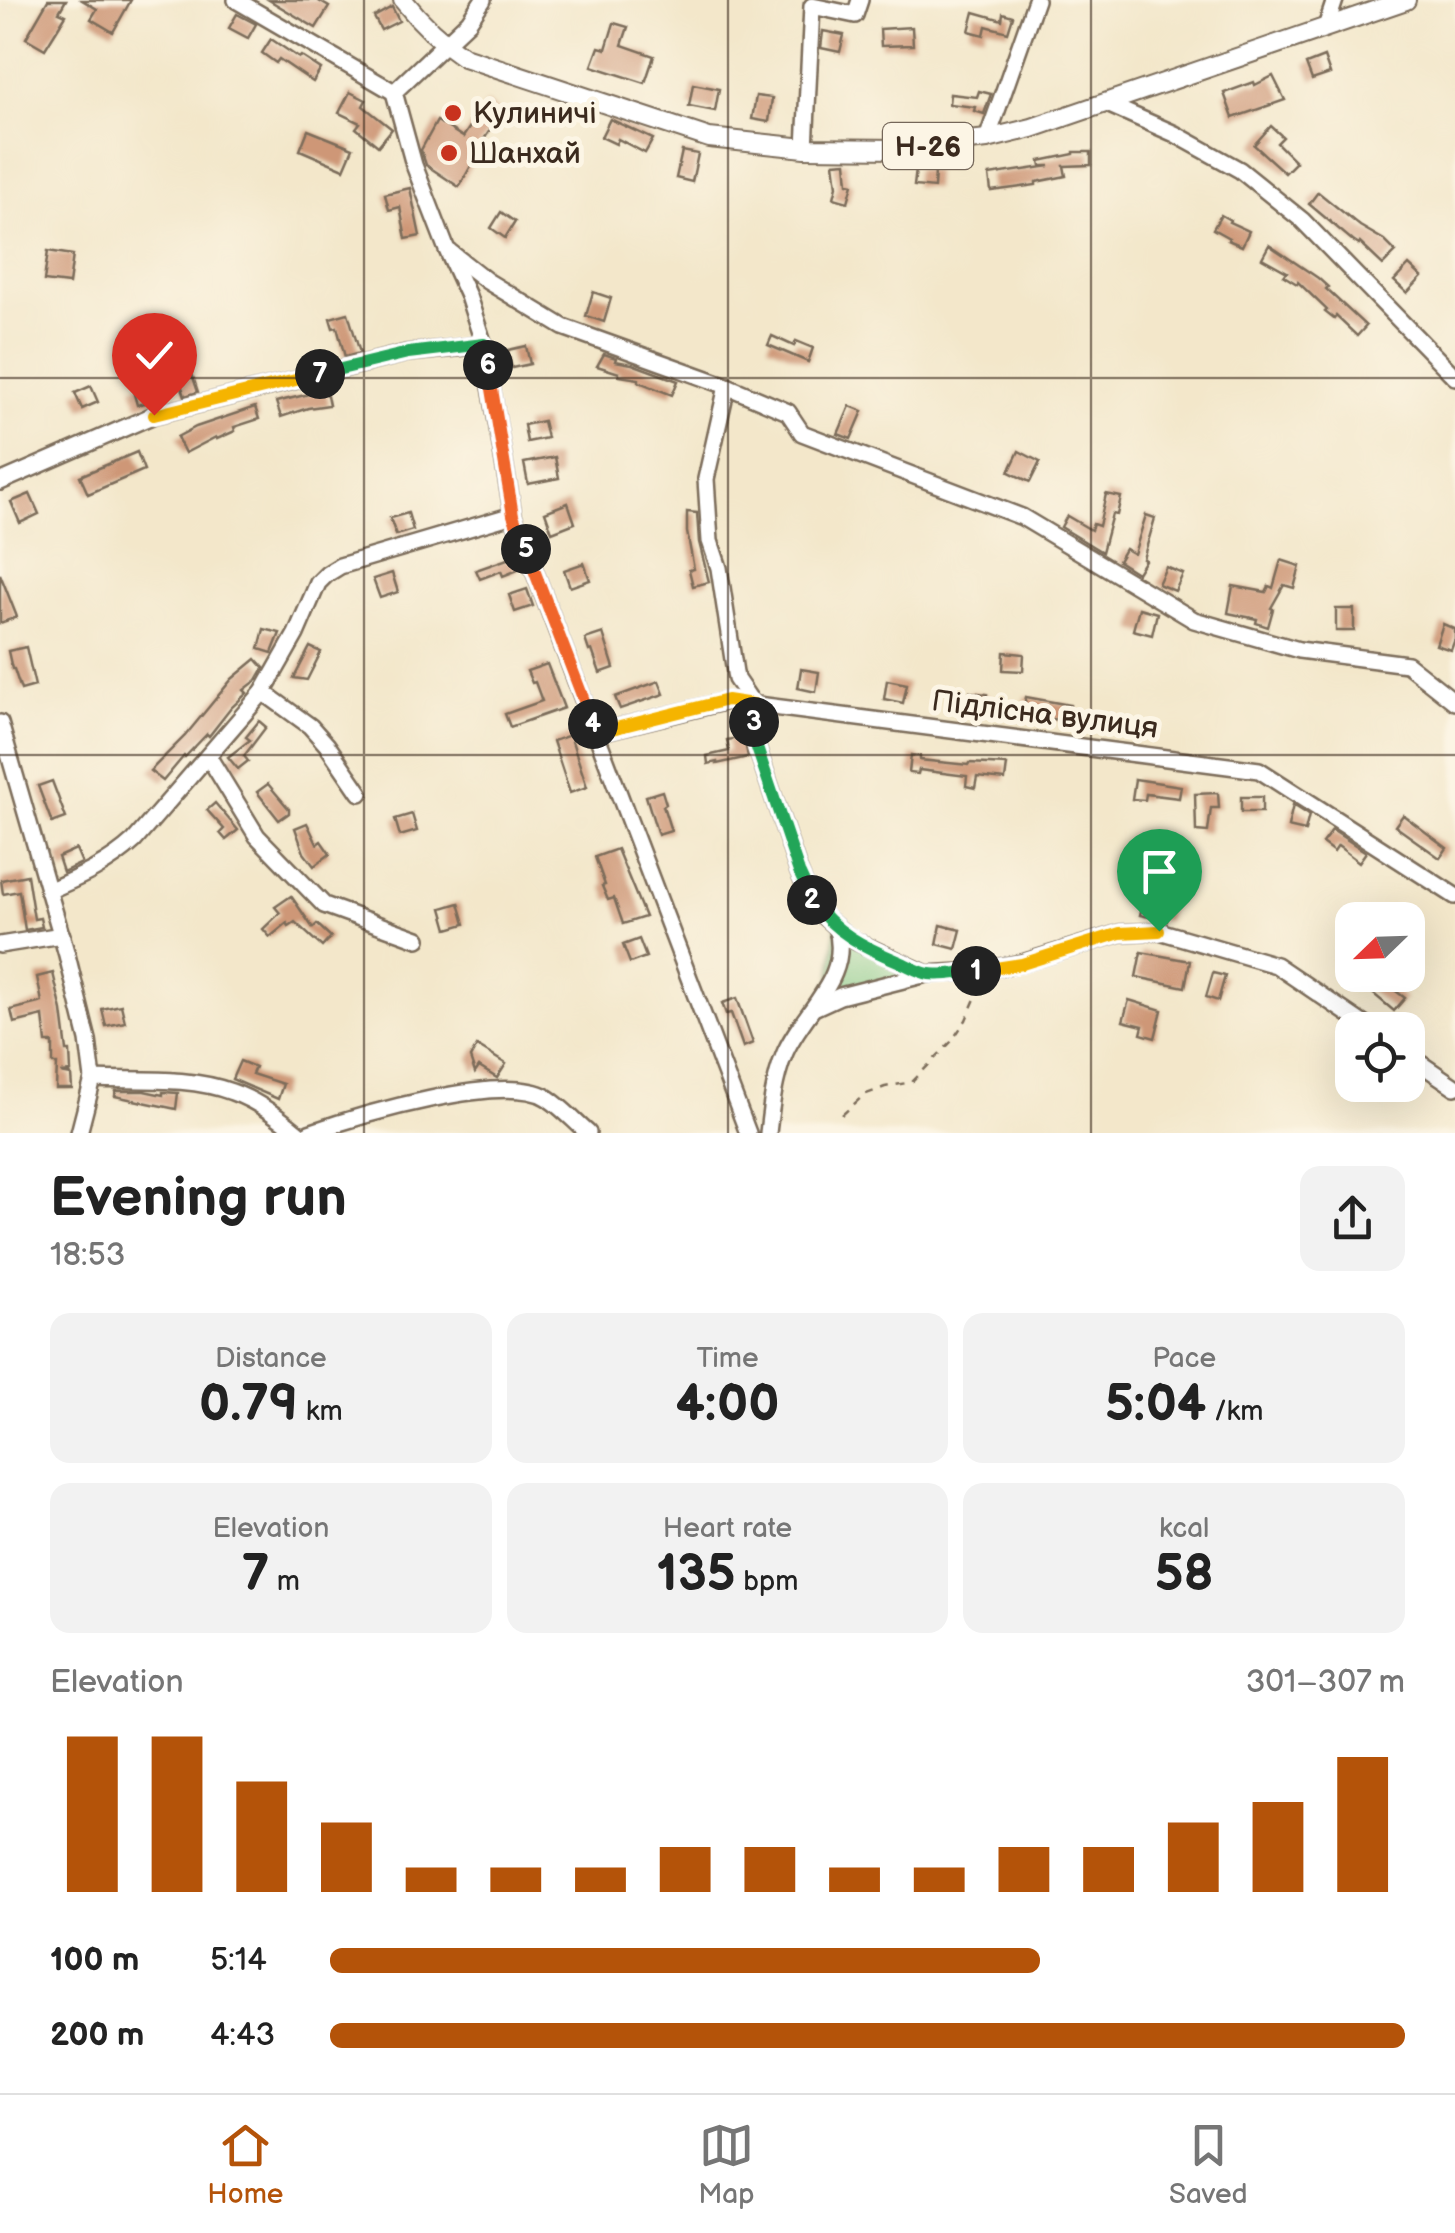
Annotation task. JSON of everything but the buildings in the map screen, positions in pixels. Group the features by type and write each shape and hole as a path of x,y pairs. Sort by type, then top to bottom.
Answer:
{"main road":[{"name":"Н-26","path":"403,0 419,20 464,57 710,138 805,148 898,149 987,140 1032,128 1406,0"}],"street":[{"path":"236,0 394,92 414,165 484,344 513,515 748,1133"},
{"path":"394,92 469,22 483,0"},
{"path":"805,148 804,3 855,15 860,0"},
{"path":"987,140 1036,0"},
{"path":"1326,28 1335,0"},
{"path":"1106,103 1175,134 1240,170 1302,220 1455,377"},
{"path":"447,250 487,281 563,326 727,386 788,412 802,433 1022,517 1194,620 1298,650 1407,664 1455,702"},
{"path":"0,482 154,415 408,353 484,344"},
{"path":"727,386 706,479 710,540 719,568 736,679 753,704 757,748 799,872 821,914 851,939 927,974"},
{"path":"48,891 99,868 134,842 263,692 296,634 318,583 327,574 340,566 513,515"},
{"path":"263,692 310,726 360,793"},
{"name":"Підлісна вулиця","path":"596,733 727,700 1258,770 1455,896"},
{"path":"0,723 62,935 88,1040 93,1079 78,1133"},
{"path":"208,756 257,836 324,905 418,940"},
{"path":"768,1133 774,1087 784,1054 816,1007 840,954 836,927"},
{"path":"816,1007 840,996 927,974 1022,964 1120,933 1159,931 1276,965 1345,1012"},
{"path":"0,945 62,935"},
{"path":"1425,1066 1455,1087"},
{"path":"93,1079 194,1083 233,1092 277,1116 298,1133"},
{"path":"309,1133 460,1093 518,1089 545,1096 588,1133"}],"path":[{"path":"842,1115 864,1095 912,1082 952,1042 977,998 985,970"}],"green space":[{"path":"836,927 927,974 816,1007 831,978"}],"place":[{"name":"Кулиничі","path":"453,113"},
{"name":"Шанхай","path":"449,153"}],"route":[{"path":"154,415 408,353 484,344 513,515 596,733 727,700 753,704 757,748 799,872 821,914 851,939 927,974 1022,964 1120,933 1159,931"}]}
